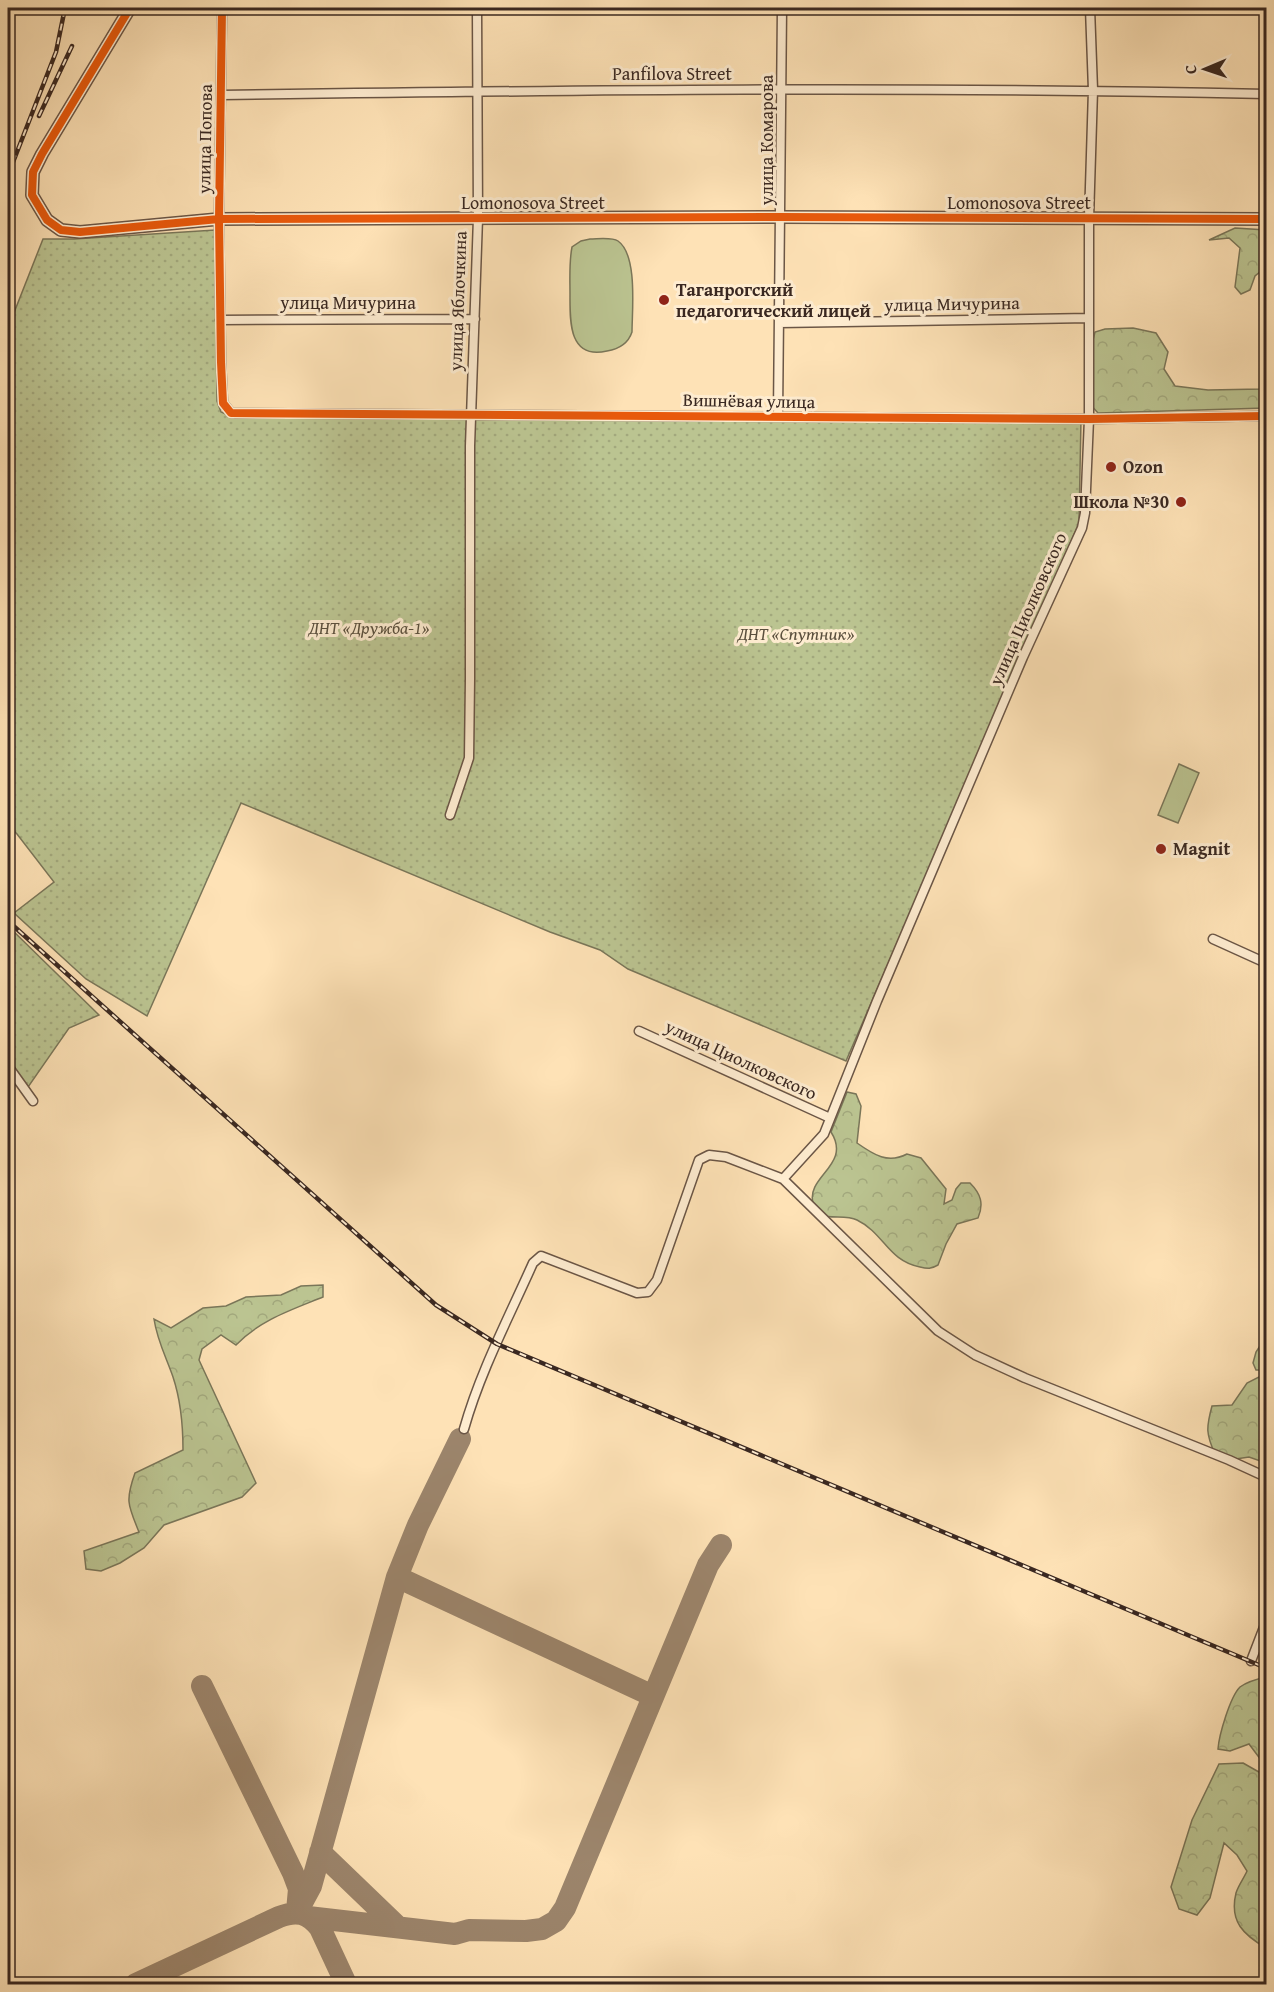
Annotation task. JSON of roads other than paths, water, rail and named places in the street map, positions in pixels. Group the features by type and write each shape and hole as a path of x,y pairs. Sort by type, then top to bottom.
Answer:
{"street":[{"name":"Lomonosova Street","path":"129,8 33,172 32,195 47,220 61,230 80,232 219,219 781,217 1266,219"},
{"name":"улица Попова","path":"222,8 220,320 224,403 231,413"},
{"name":"улица Яблочкина","path":"450,815 469,758 471,415 478,218 477,8"},
{"name":"улица Комарова","path":"778,416 782,8"},
{"name":"улица Циолковского","path":"783,1179 824,1134 877,1001 1023,657 1082,528 1085,513 1089,419 1089,219 1093,90 1090,8"},
{"name":"Panfilova Street","path":"221,95 782,90 1093,90 1266,94"},
{"name":"улица Мичурина","path":"779,322 1089,318"},
{"name":"улица Мичурина","path":"220,320 475,319"},
{"name":"Вишнёвая улица","path":"231,413 1089,419 1266,416"},
{"path":"1213,939 1266,963"},
{"name":"улица Циолковского","path":"639,1031 830,1118"},
{"path":"8,1066 33,1101"},
{"path":"464,1429 469,1412 533,1263 541,1256 637,1293 648,1292 657,1280 699,1160 709,1155 726,1157 783,1179 938,1331 975,1354 1266,1477"},
{"path":"1251,1661 1266,1622"}],"railway":[{"path":"8,175 56,52 65,8"},
{"path":"39,116 72,46"},
{"path":"8,921 436,1305 497,1344 1266,1668"}],"place":[{"name":"Таганрогский педагогический лицей","path":"664,300"},
{"name":"Ozon","path":"1111,467"},
{"name":"Школа №30","path":"1181,502"},
{"name":"Magnit","path":"1161,849"}],"park label":[{"name":"ДНТ «Дружба-1»","path":"369,628"},
{"name":"ДНТ «Спутник»","path":"796,634"}]}
